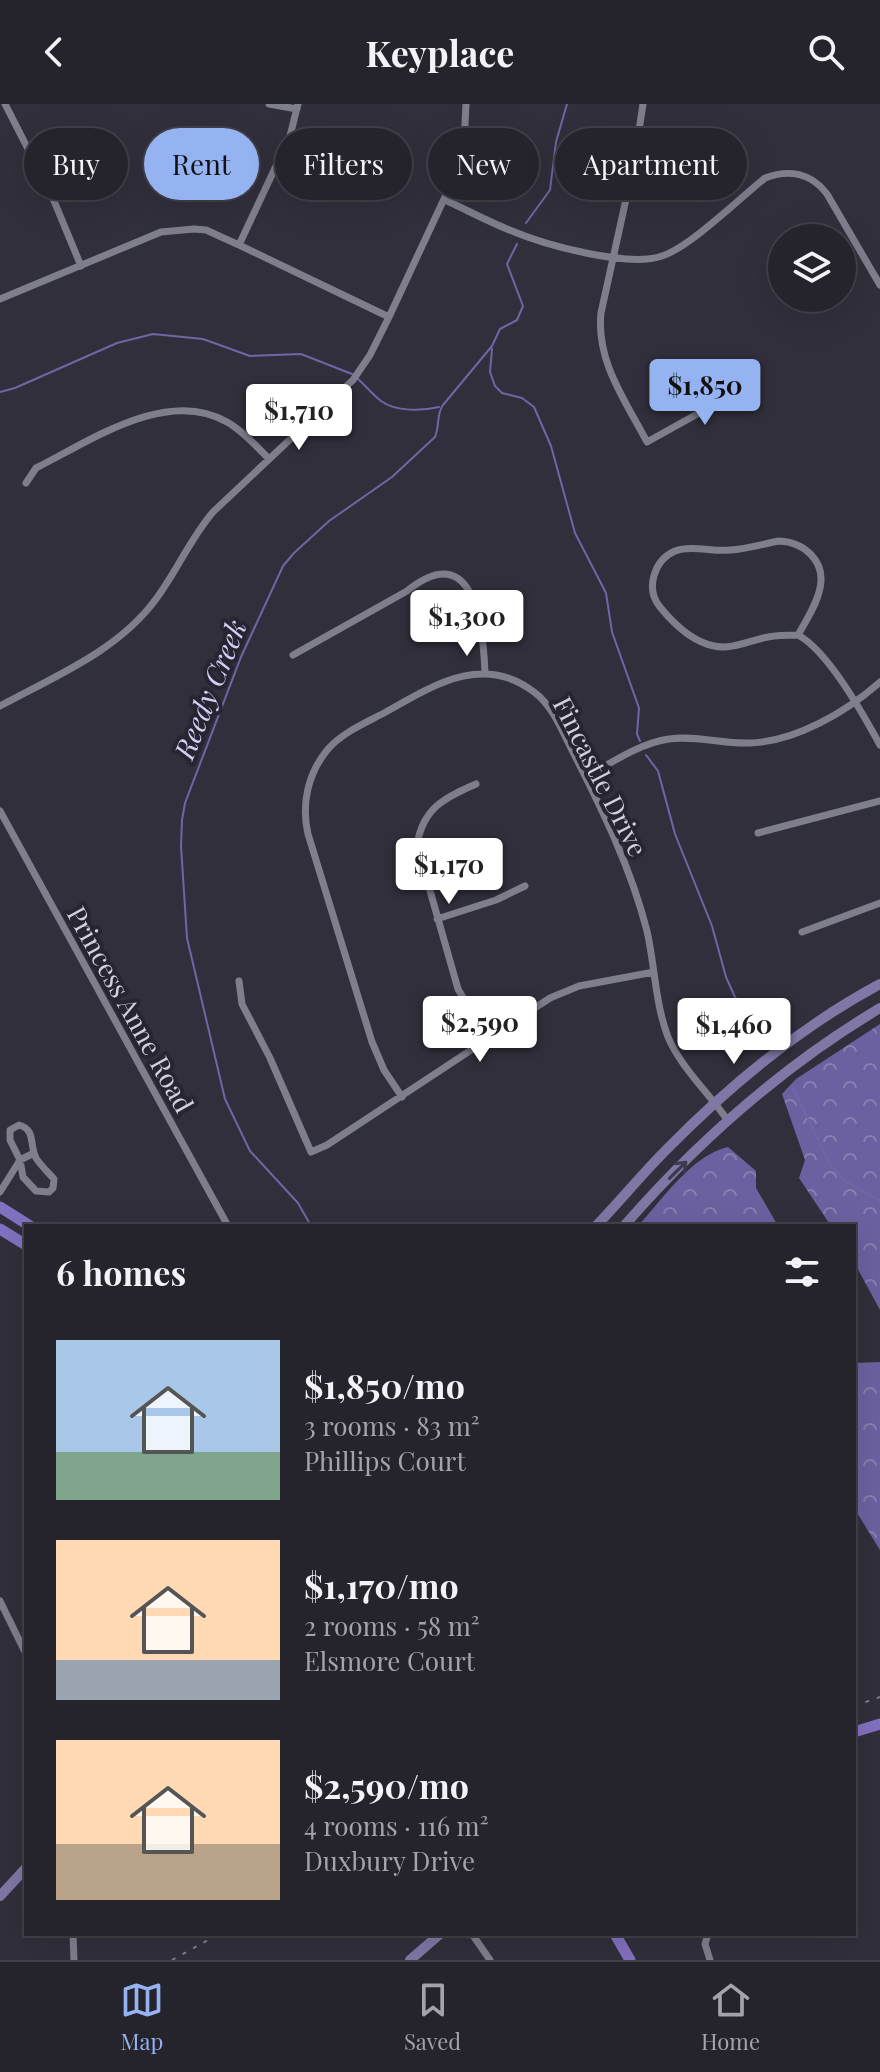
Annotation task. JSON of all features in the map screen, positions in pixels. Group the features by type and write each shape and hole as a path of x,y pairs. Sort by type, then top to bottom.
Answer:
{"main road":[{"path":"598,1224 668,1148 716,1103 816,1024 880,984"},
{"path":"626,1224 728,1121 788,1070 880,1008"},
{"path":"0,1207 27,1224"},
{"path":"0,1229 24,1244"},
{"path":"856,1731 880,1724"},
{"path":"0,1896 24,1870"},
{"path":"410,1960 438,1936"},
{"path":"616,1936 630,1960"}],"street":[{"path":"5,104 52,196 81,266"},
{"path":"239,245 290,136 297,106 269,104"},
{"path":"464,128 466,104"},
{"path":"643,104 640,135 601,313 601,347 608,367 647,442 726,398 736,383"},
{"path":"0,706 106,648 124,634 155,600 213,512 353,380 370,355 445,200 525,236 613,258 646,259 673,252 765,178 790,173 810,179 823,189 880,285"},
{"path":"0,299 161,232 206,230 389,317"},
{"path":"26,483 36,468 125,424 165,411 186,410 219,418 240,430 269,459"},
{"path":"798,635 818,593 821,579 815,559 800,546 779,541 730,550 683,549 667,556 657,567 652,580 656,601 695,639 722,647 767,637 798,635 818,649 880,745"},
{"path":"293,655 434,574 464,582 474,596 485,672 461,675 431,687 345,735 327,750 317,766 305,802 308,834 372,1042 384,1070 402,1097"},
{"name":"Fincastle Drive","path":"485,672 517,682 546,703 586,777 623,858 648,934 669,1039 683,1063 728,1121"},
{"path":"586,777 658,741 682,738 749,744 791,735 854,704 880,682"},
{"path":"476,784 435,806 427,815 418,836 419,858 464,1002 488,1040"},
{"path":"758,833 880,801"},
{"name":"Princess Anne Road","path":"0,811 227,1224"},
{"path":"437,919 496,900 525,886"},
{"path":"802,932 880,903"},
{"path":"239,981 242,1004 270,1058 311,1152 327,1145 562,992 594,982 654,972"},
{"path":"19,1125 28,1128 31,1133 34,1153 54,1179 53,1188 49,1192 36,1191 23,1177 20,1160 10,1140 10,1130 19,1125"},
{"path":"0,1192 20,1160 34,1153"},
{"path":"0,1601 24,1650"},
{"path":"73,1936 74,1960"},
{"path":"473,1936 490,1960"},
{"path":"707,1936 705,1944 710,1960"}],"green space":[{"path":"880,1024 880,1310 856,1266 856,1224 830,1224 799,1178 805,1160 782,1094 796,1079"},
{"path":"728,1147 756,1171 756,1188 777,1224 640,1224 690,1169"},
{"path":"880,1362 880,1550 856,1511 856,1363"}],"waterway":[{"name":"Reedy Creek","path":"526,223 550,190 556,142 567,104"},
{"name":"Reedy Creek","path":"310,1224 298,1203 250,1151 225,1099 187,938 181,846 185,803 241,657 283,566 329,521 392,477 435,437 443,405 492,346 500,329 517,320 523,306 507,264 517,244"},
{"path":"0,392 117,343 153,334 203,339 250,356 301,354 352,374"},
{"path":"492,349 490,372 495,386 502,393 522,398 534,407 551,446 575,533 606,593 612,632 639,708 637,734 640,741"},
{"path":"357,378 387,405 417,410 439,407"},
{"path":"646,755 658,771 675,834 712,926 726,977 735,997 767,1040"},
{"path":"793,1088 831,1166 844,1180 880,1201"}],"railway":[{"path":"856,1705 880,1697"},
{"path":"172,1960 215,1936"}]}
